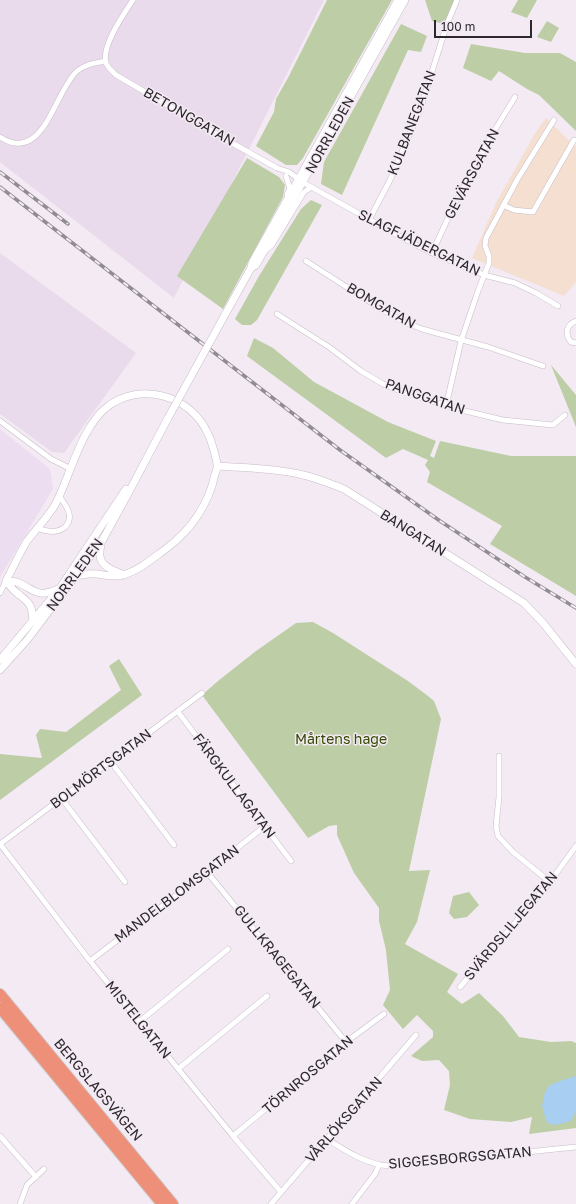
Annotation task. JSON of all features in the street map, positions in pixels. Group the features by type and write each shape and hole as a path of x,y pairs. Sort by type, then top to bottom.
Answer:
{"highway":[{"name":"BERGSLAGSVÄGEN","path":"0,994 173,1204"},
{"name":"BERGSLAGSVÄGEN","path":"0,1008 162,1204"}],"main road":[{"name":"NORRLEDEN","path":"251,268 256,266 266,250 306,166 398,0"},
{"name":"NORRLEDEN","path":"0,670 27,640 102,540 270,231 405,0"},
{"path":"6,581 28,541 48,515 59,496 89,429 106,408 119,400 136,394 149,393 172,398 184,404 208,433 218,466 214,482 197,518 184,533 142,567 124,575 113,577 97,574 76,576"},
{"name":"BANGATAN","path":"218,466 271,470 299,474 324,481 344,489 524,603 543,623 576,664"},
{"name":"NORRLEDEN","path":"0,660 60,588 127,488 139,473"},
{"path":"102,540 100,554 102,563 112,570 124,575"},
{"path":"6,581 17,582 32,591 40,593 48,594 60,588"},
{"path":"6,581 16,592 28,601 33,610 33,622"}],"street":[{"path":"0,137 16,144 28,142 39,133 73,76 83,67 106,61 106,53 109,42 133,0"},
{"name":"KULBANEGATAN","path":"369,220 390,180 420,110 442,39 457,0"},
{"name":"BETONGGATAN","path":"106,61 109,68 116,75 300,181"},
{"name":"GEVÄRSGATAN","path":"432,253 473,166 515,97"},
{"path":"446,406 461,341 489,263 489,256 485,246 486,238 503,204 554,120"},
{"path":"503,204 514,210 533,212 574,140"},
{"path":"270,231 274,218 290,189 287,174 298,172 306,166"},
{"name":"SLAGFJÄDERGATAN","path":"300,181 432,253 484,275 516,283 558,306"},
{"path":"266,250 272,245 304,192 312,187"},
{"name":"BOMGATAN","path":"306,261 402,321 461,341"},
{"name":"PANGGATAN","path":"277,314 329,347 361,371 383,384 403,392 446,406 503,420 553,425 565,415"},
{"path":"576,321 571,323 568,327 567,334 571,342 576,343"},
{"path":"461,341 488,347 543,366"},
{"path":"0,421 51,459 71,469"},
{"path":"37,528 55,532 62,530 67,525 70,520 69,513 67,506 59,496"},
{"path":"0,592 6,581"},
{"name":"BOLMÖRTSGATAN","path":"0,844 112,762 202,693"},
{"name":"FÄRGKULLAGATAN","path":"178,712 291,861"},
{"path":"499,756 499,797 496,826 498,836 514,852 550,882"},
{"path":"112,762 174,845"},
{"path":"62,799 125,882"},
{"name":"MANDELBLOMSGATAN","path":"90,961 265,826"},
{"name":"MISTELGATAN","path":"0,844 90,961 233,1136 281,1192"},
{"name":"SVÄRDSLILJEGATAN","path":"460,987 550,882 576,846"},
{"name":"GULLKRAGEGATAN","path":"207,872 346,1042"},
{"path":"140,1022 228,949"},
{"path":"178,1069 267,996"},
{"name":"TÖRNROSGATAN","path":"233,1136 346,1042 384,1014"},
{"name":"VÅRLÖKSGATAN","path":"271,1204 416,1035"},
{"path":"0,1136 36,1177"},
{"name":"SIGGESBORGSGATAN","path":"327,1139 362,1158 379,1165 390,1166 576,1147"},
{"path":"352,1204 375,1174 379,1165"},
{"path":"20,1204 27,1185 44,1169"}],"shaded area":[{"path":"0,0 324,0 174,298 0,162"},
{"path":"546,118 576,147 576,282 564,296 472,258 496,203 534,135"},
{"path":"0,253 136,353 64,453 52,452 0,414"},
{"path":"0,429 50,469 53,489 0,577"}],"green space":[{"path":"327,0 392,0 303,158 297,165 286,165 256,146 274,112 276,99"},
{"path":"425,0 456,0 444,24 432,21"},
{"path":"518,0 537,0 527,18 511,12"},
{"path":"547,21 559,28 551,42 537,37"},
{"path":"401,24 427,36 421,52 408,50 342,195 321,184 324,162"},
{"path":"471,44 525,53 560,53 576,62 576,131 539,95 499,71 491,81 463,68"},
{"path":"247,158 279,177 285,185 283,197 223,309 177,276"},
{"path":"311,200 322,205 257,320 251,325 242,325 235,319 259,276 301,209"},
{"path":"254,338 273,348 314,382 388,422 436,441 430,456 434,458 440,441 511,456 576,456 576,596 490,544 502,526 427,482 430,472 425,465 428,460 403,449 386,458 247,356"},
{"path":"551,365 576,395 576,427"},
{"name":"Mårtens hage","path":"313,622 333,633 408,681 434,701 441,719 409,871 430,870 417,922 405,944 458,974 447,992 462,1004 479,993 503,1016 519,1037 551,1042 571,1041 576,1043 576,1128 529,1134 532,1117 511,1122 470,1119 444,1110 450,1085 449,1071 439,1060 422,1061 411,1056 433,1037 433,1031 417,1015 403,1029 383,1005 390,990 386,950 379,921 379,908 354,873 337,835 337,825 329,826 308,838 202,695 256,651 296,623"},
{"path":"119,659 142,695 0,800 0,754 42,758 36,735 40,729 66,732 121,690 109,666"},
{"path":"469,892 479,905 467,917 454,919 449,913 453,896"}],"water":[{"path":"576,1076 576,1111 571,1121 556,1125 547,1123 542,1106 545,1092 549,1086"}],"railway":[{"path":"0,172 68,224"},
{"path":"0,187 340,450 440,521 525,577 576,608"}]}
